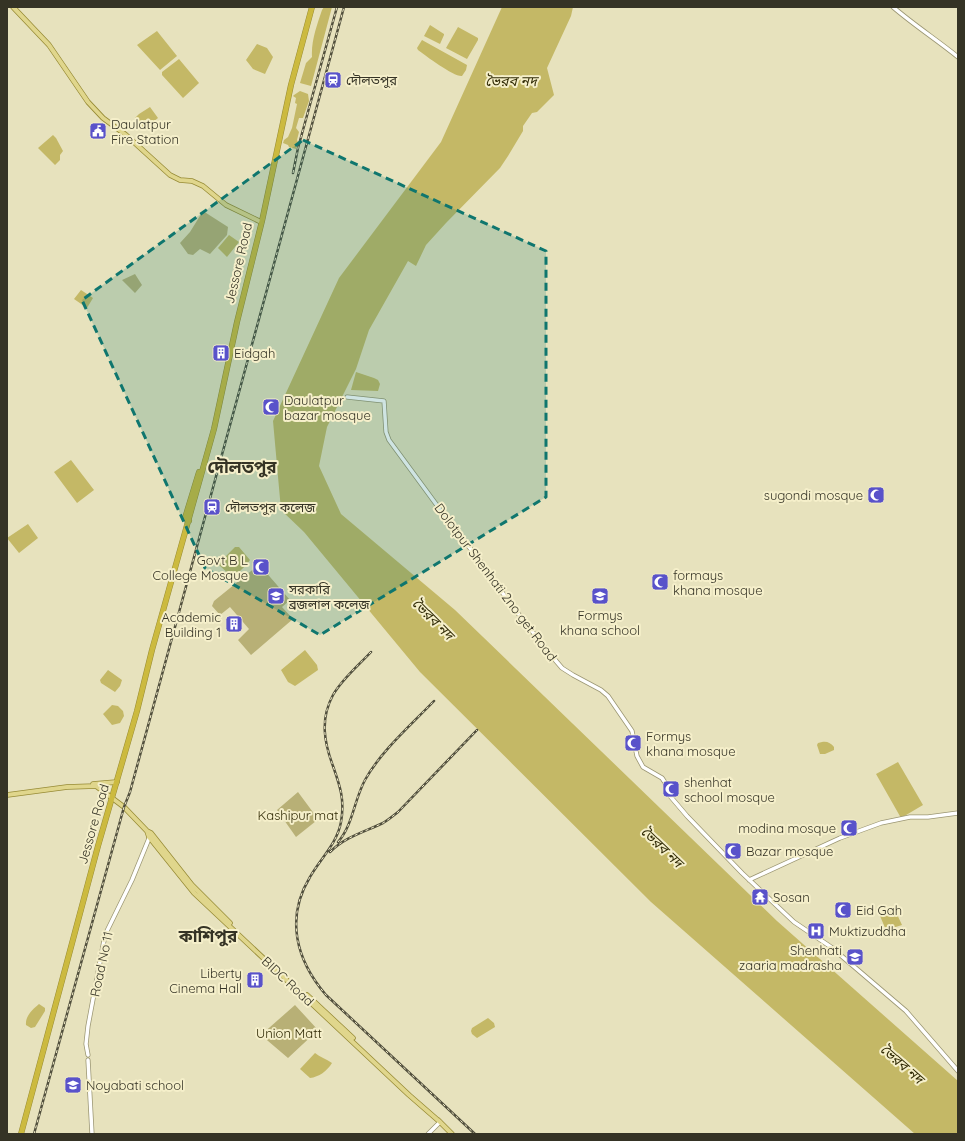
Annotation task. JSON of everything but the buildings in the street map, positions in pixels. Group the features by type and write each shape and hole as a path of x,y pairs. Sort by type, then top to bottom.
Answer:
{"highway":[{"name":"Jessore Road","path":"189,521 185,518 211,431 259,221 285,98 310,7"},
{"name":"Jessore Road","path":"20,1134 214,429 262,221 291,85 310,7"}],"main road":[{"path":"13,7 49,46 86,99 104,118 126,135 170,175 180,180 192,181 203,186 226,205 259,221"},
{"path":"7,794 54,786 117,782"},
{"name":"BIDC Road","path":"7,794 67,787 95,786 124,807 149,834 194,893 452,1134"}],"street":[{"path":"893,7 910,22 958,57"},
{"name":"Dolotpur Shenhati 2no get Road","path":"348,397 384,401 386,432 389,440 458,534 476,555 509,602 550,654 562,668 601,690 608,696 632,731 637,756 643,767 662,778 666,784 670,796 687,816 794,922 831,947 906,1011 958,1071"},
{"path":"750,880 840,838 881,823 910,816 928,817 958,813"},
{"name":"Road No 11","path":"88,1055 86,1044 88,1026 105,935 132,880 149,834"},
{"path":"88,1060 92,1134"},
{"path":"428,1134 440,1122"}],"highlighted area":[{"path":"303,140 546,251 546,497 320,635 205,568 82,300"}],"green space":[{"path":"203,211 228,227 227,235 210,254 200,249 193,255 188,254 180,243 190,232"},
{"path":"135,274 142,285 135,293 122,280"},
{"path":"256,567 261,573 264,570 290,600 282,607 293,619 251,655 238,640 249,629 230,607 220,615 212,606 214,601"},
{"name":"Kashipur mat","path":"298,792 318,819 296,837 277,810"},
{"name":"Union Matt","path":"295,1005 318,1030 288,1058 261,1035"}],"water":[{"path":"324,7 332,7 311,86 300,83 306,63 312,57 312,45"},
{"name":"ভৈরব নদ","path":"502,7 573,7 571,16 547,68 554,95 537,112 532,113 523,126 523,131 500,168 426,245 416,266 408,261 369,330 356,369 327,427 319,466 341,514 455,610 777,921 958,1081 958,1134 915,1134 651,902 420,672 304,532 281,510 273,421 339,278 441,142"},
{"path":"430,25 444,34 440,44 424,36"},
{"path":"458,27 478,38 467,59 446,48"},
{"path":"157,31 177,56 160,70 137,45"},
{"path":"422,40 467,65 462,76 447,70 418,50 417,48"},
{"path":"257,44 267,48 273,57 265,74 253,69 246,60"},
{"path":"179,59 199,83 183,98 162,75 162,72"},
{"path":"300,91 308,94 309,101 303,118 299,118 296,128 299,132 296,149 283,143 288,137 292,128 297,104 295,103 296,98 293,96"},
{"path":"150,107 158,118 144,129 135,118"},
{"path":"53,135 63,151 60,155 60,160 55,165 38,148"},
{"path":"229,235 239,242 227,257 218,248"},
{"path":"81,290 93,298 87,308 74,299"},
{"path":"356,372 378,380 380,384 378,391 351,390"},
{"path":"71,460 94,490 77,503 54,472"},
{"path":"28,524 38,538 19,553 7,538"},
{"path":"235,547 239,547 250,560 233,578 219,565"},
{"path":"305,650 317,665 318,670 295,686 288,682 281,670"},
{"path":"108,670 122,680 120,686 115,692 101,683 100,680"},
{"path":"112,705 118,706 123,711 124,716 120,723 112,725 103,714"},
{"path":"818,743 830,743 834,747 834,750 825,754 820,754 817,745"},
{"path":"898,762 923,805 901,818 876,774"},
{"path":"895,910 902,925 886,930 880,916"},
{"path":"39,1004 45,1008 45,1011 35,1027 31,1028 26,1025 28,1016"},
{"path":"488,1018 494,1023 495,1027 477,1038 472,1034 472,1028"},
{"path":"315,1053 332,1063 328,1069 317,1076 310,1078 300,1069"}],"railway":[{"path":"293,173 298,148 337,7"},
{"path":"34,1134 124,807 130,792 344,7"},
{"path":"371,652 337,689 326,713 325,730 327,748 338,780 342,800 341,822 336,837 314,870 302,892 296,923 297,938 307,968 326,995 475,1134"},
{"path":"338,842 347,828 361,788 372,769 397,739 434,701"},
{"path":"330,852 342,842 383,823 398,812 477,730"}],"place":[{"name":"দৌলতপুর","path":"333,80"},
{"name":"Daulatpur Fire Station","path":"98,131"},
{"name":"Eidgah","path":"221,353"},
{"name":"Daulatpur bazar mosque","path":"271,407"},
{"name":"sugondi mosque","path":"876,495"},
{"name":"দৌলতপুর কলেজ","path":"212,507"},
{"name":"Govt B L College Mosque","path":"261,567"},
{"name":"formays khana mosque","path":"660,582"},
{"name":"সরকারি ব্রজলাল কলেজ","path":"276,596"},
{"name":"Formys khana school","path":"600,596"},
{"name":"Academic Building 1","path":"234,624"},
{"name":"Formys khana mosque","path":"633,743"},
{"name":"shenhat school mosque","path":"671,789"},
{"name":"modina mosque","path":"849,828"},
{"name":"Bazar mosque","path":"733,851"},
{"name":"Sosan","path":"760,897"},
{"name":"Eid Gah","path":"843,910"},
{"name":"Muktizuddha","path":"816,931"},
{"name":"Shenhati zaaria madrasha","path":"855,957"},
{"name":"Liberty Cinema Hall","path":"255,980"},
{"name":"Noyabati school","path":"73,1085"}],"district":[{"name":"দৌলতপুর","path":"242,467"},
{"name":"কাশিপুর","path":"208,936"}]}
